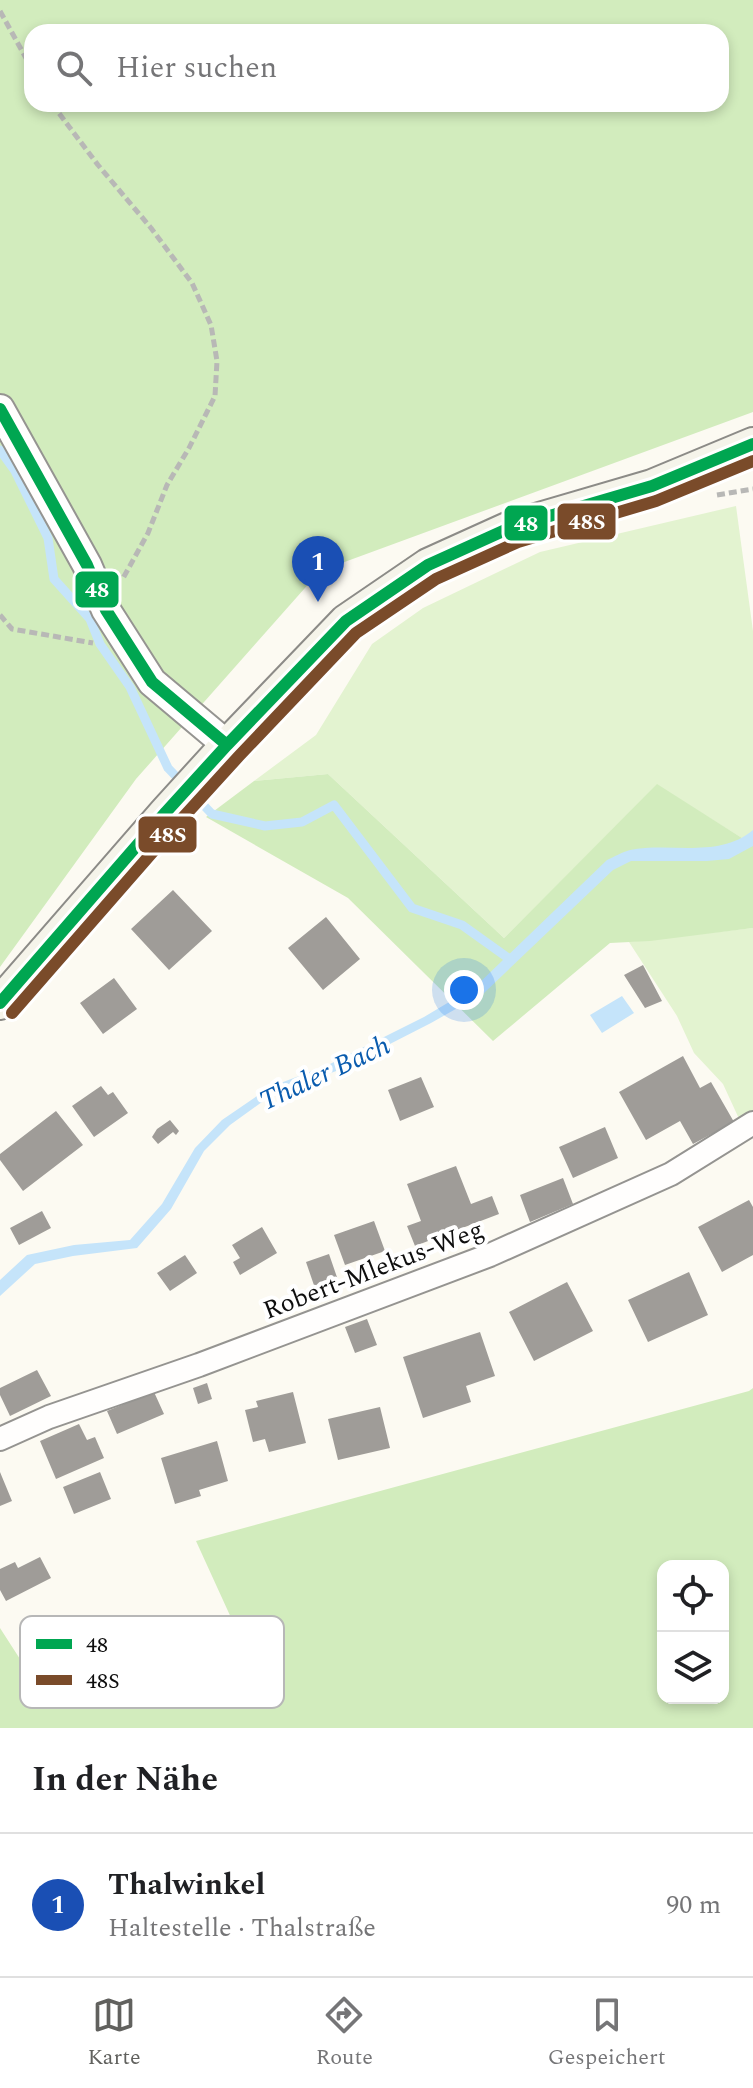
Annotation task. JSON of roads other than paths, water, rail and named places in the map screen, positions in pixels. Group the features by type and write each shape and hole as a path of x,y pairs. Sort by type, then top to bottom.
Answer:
{"main road":[{"path":"0,1003 166,812 346,621 428,565 512,527 652,486 753,444"}],"street":[{"path":"0,409 87,565 106,610 152,682 227,745"},
{"name":"Robert-Mlekus-Weg","path":"0,1439 49,1417 199,1365 490,1255 671,1174 753,1123"}],"water":[{"name":"Thaler Bach","path":"753,830 753,846 729,859 631,861 613,870 484,993 339,1070 273,1094 230,1125 204,1151 171,1209 137,1248 35,1264 0,1296 0,1280 27,1255 74,1245 130,1240 162,1204 195,1148 222,1120 270,1087 328,1065 424,1017 476,986 607,860 630,850 725,844"},
{"path":"622,996 634,1013 602,1033 590,1015"}],"waterway":[{"path":"0,450 15,471 48,538 54,579 90,619 100,644 130,687 168,768 212,814 265,826 302,822 334,805 412,908 462,925 511,960"}],"place":[{"name":"Thalwinkel","path":"318,602"}]}
